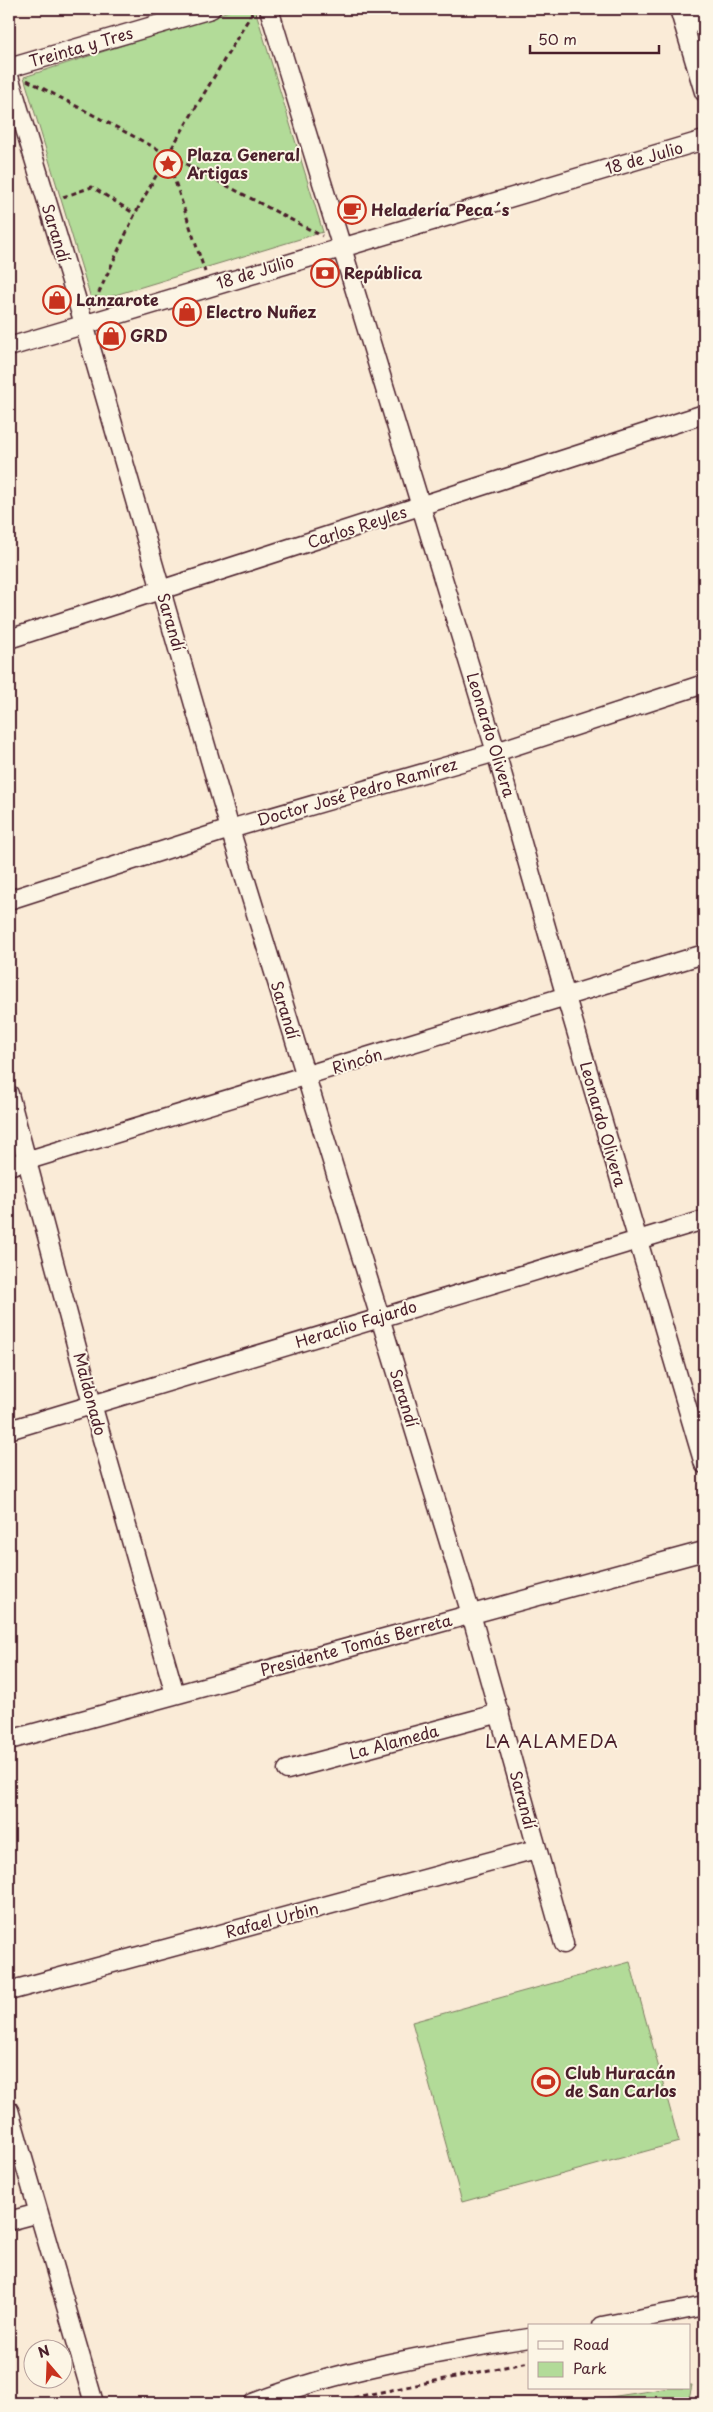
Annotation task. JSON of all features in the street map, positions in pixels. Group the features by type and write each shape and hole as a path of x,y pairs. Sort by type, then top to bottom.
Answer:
{"street":[{"name":"Treinta y Tres","path":"9,68 211,9"},
{"name":"Leonardo Olivera","path":"269,9 496,752 566,997 704,1464"},
{"path":"704,20 682,17 704,92"},
{"name":"Sarandí","path":"17,78 84,324 230,829 471,1614 564,1944"},
{"name":"18 de Julio","path":"9,347 341,246 704,140"},
{"name":"Carlos Reyles","path":"9,639 704,414"},
{"name":"Doctor José Pedro Ramírez","path":"9,900 230,829 496,752 704,684"},
{"name":"Rincón","path":"9,1166 704,954"},
{"name":"Maldonado","path":"9,1094 92,1404 175,1694"},
{"name":"Heraclio Fajardo","path":"9,1430 704,1220"},
{"name":"Presidente Tomás Berreta","path":"9,1740 704,1551"},
{"name":"La Alameda","path":"287,1770 500,1713"},
{"name":"Rafael Urbin","path":"9,1991 536,1849"},
{"path":"9,2110 94,2403"},
{"path":"9,2221 39,2213"},
{"path":"612,2324 704,2306"},
{"path":"253,2403 288,2390 398,2361 528,2338"}],"path":[{"path":"84,324 135,214 167,156 255,9"},
{"path":"17,78 341,246"},
{"path":"167,156 209,286"},
{"path":"60,198 92,187 135,214"},
{"path":"327,2403 528,2362"}],"green space":[{"path":"235,9 255,9 323,232 92,302 24,77"},
{"name":"Club Huracán de San Carlos","path":"630,1962 679,2142 462,2202 412,2022"},
{"path":"690,2385 692,2385 688,2403 571,2403 656,2390 690,2390"}],"place":[{"name":"Plaza General Artigas","path":"168,164"},
{"name":"Heladería Peca´s","path":"352,210"},
{"name":"República","path":"325,273"},
{"name":"Lanzarote","path":"57,300"},
{"name":"Electro Nuñez","path":"187,312"},
{"name":"GRD","path":"111,336"},
{"name":"Club Huracán de San Carlos","path":"546,2082"}],"district":[{"name":"LA ALAMEDA","path":"552,1742"}]}
